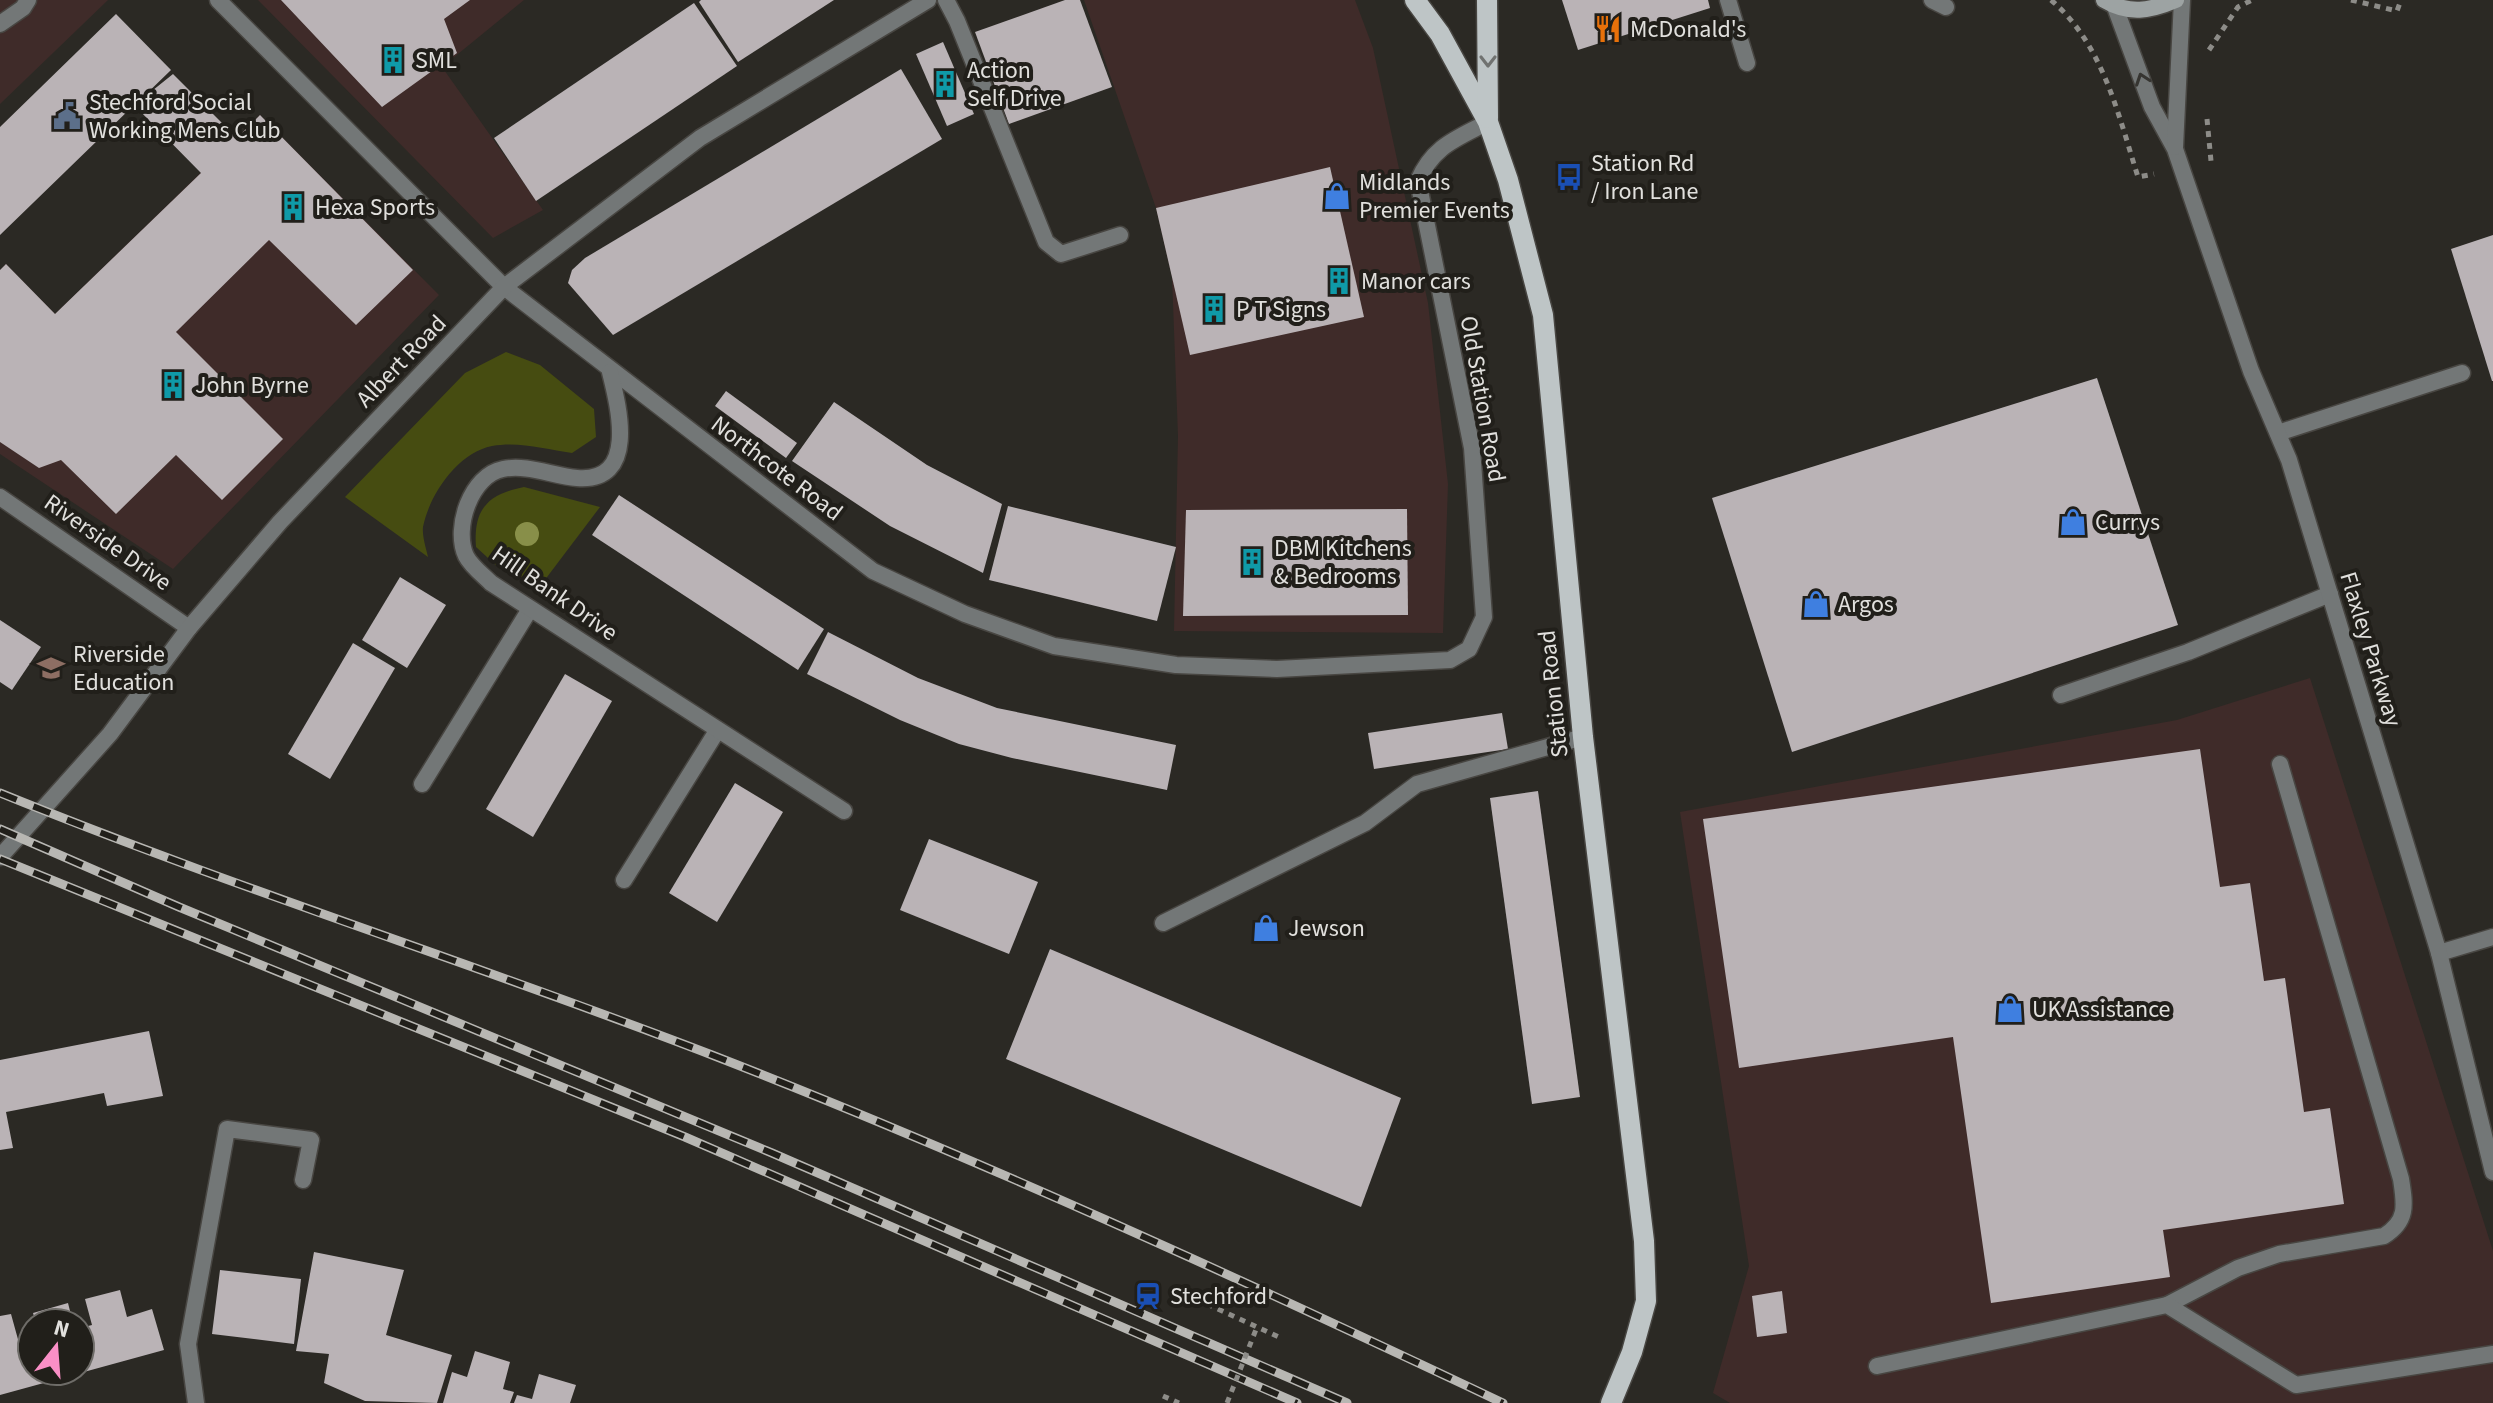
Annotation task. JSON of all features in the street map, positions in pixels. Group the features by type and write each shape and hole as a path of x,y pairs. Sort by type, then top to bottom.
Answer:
{"main road":[{"name":"Station Road","path":"1415,0 1440,34 1488,122 1508,180 1543,315 1583,737 1644,1241 1646,1301 1611,1403"},
{"path":"1433,0 1440,34"},
{"path":"1487,0 1488,122"}],"street":[{"path":"0,24 23,8 28,0"},
{"name":"Northcote Road","path":"218,0 504,287 610,372 873,571 965,614 1054,646 1176,665 1277,669 1450,660"},
{"name":"Albert Road","path":"0,857 110,734 189,628 280,522 504,287 700,138 928,0"},
{"path":"946,0 1046,242 1061,254 1120,235"},
{"path":"1728,0 1747,63"},
{"path":"2109,3 2147,12 2176,0"},
{"name":"Flaxley Parkway","path":"2175,149 2182,0"},
{"name":"Flaxley Parkway","path":"2109,3 2152,107 2175,149 2251,371 2289,460 2439,953 2493,1172"},
{"name":"Old Station Road","path":"1450,660 1469,649 1484,617 1472,448 1418,181 1427,159 1445,145 1488,122"},
{"name":"Hill Bank Drive","path":"610,372 621,414 620,452 612,465 590,478 501,469 485,478 466,508 461,528 467,558 491,583 844,811"},
{"path":"2278,433 2462,373"},
{"name":"Riverside Drive","path":"0,497 189,628"},
{"path":"2061,695 2188,652 2330,594"},
{"path":"422,784 530,609"},
{"path":"624,880 717,731"},
{"path":"1163,923 1365,823 1417,784 1583,737"},
{"path":"1877,1366 2167,1305 2224,1274 2279,1254 2384,1236 2397,1227 2405,1211 2401,1179 2280,764"},
{"path":"2439,953 2493,937"},
{"path":"196,1403 188,1344 227,1129 311,1140 303,1180"},
{"path":"2167,1305 2296,1385 2493,1354"}],"path":[{"path":"2351,0 2397,11 2401,0"},
{"path":"1196,1299 1283,1339"},
{"path":"1227,1403 1257,1327"},
{"path":"1163,1396 1179,1403"}],"shaded area":[{"path":"0,0 108,0 0,104"},
{"path":"258,0 524,0 442,67 543,210 493,238"},
{"path":"1084,0 1355,0 1373,48 1428,303 1448,484 1443,633 1174,631 1178,436 1172,277 1156,208"},
{"path":"260,115 439,295 173,569 0,454 0,270 6,264 55,314"},
{"path":"2310,678 2493,1251 2493,1403 1730,1403 1713,1393 1749,1266 1680,812 2177,720"}],"green space":[{"path":"506,352 540,365 594,409 596,437 572,453 512,444 492,446 468,457 447,476 432,501 423,527 428,557 345,497 465,373"},
{"path":"524,487 600,507 541,585 499,568 476,547 477,523 485,505 501,494"}],"building":[{"name":"SML","path":"281,0 470,0 444,19 457,53 382,107"},
{"path":"834,0 738,62 699,2"},
{"path":"1065,0 1080,0 1112,87 1009,124 975,32"},
{"name":"McDonald's","path":"1562,0 1708,0 1710,8 1578,50"},
{"path":"694,3 737,66 536,201 494,138"},
{"path":"116,14 171,70 137,103 173,74 237,138 260,115 413,270 356,325 269,240 176,332 283,439 222,500 176,455 116,514 61,460 39,468 0,442 0,270 6,264 55,314 201,173 134,105 0,235 0,127"},
{"name":"Action Self Drive","path":"943,42 974,114 947,126 916,54"},
{"path":"901,69 942,139 613,335 568,283 572,270 585,258"},
{"path":"1330,167 1364,317 1190,355 1156,208"},
{"path":"2493,235 2493,381 2492,381 2451,249"},
{"path":"2097,378 2178,625 1792,752 1712,498"},
{"path":"726,391 797,443 786,458 715,406"},
{"path":"834,402 927,465 1002,504 983,573 890,526 792,461"},
{"path":"619,495 824,629 798,670 592,535"},
{"path":"1008,506 1176,547 1157,621 989,580"},
{"name":"DBM Kitchens & Bedrooms","path":"1407,509 1408,615 1183,616 1186,510"},
{"path":"400,577 446,605 407,668 362,640"},
{"path":"0,620 41,647 12,690 0,682"},
{"path":"828,632 918,678 997,708 1176,745 1167,790 1012,758 959,744 900,720 807,674"},
{"path":"353,643 395,668 330,779 288,754"},
{"path":"565,674 612,701 533,837 486,809"},
{"path":"1502,713 1508,749 1374,769 1368,733"},
{"name":"UK Assistance","path":"2200,749 2220,887 2250,883 2264,981 2285,978 2304,1112 2330,1108 2344,1204 2163,1230 2170,1277 1991,1303 1953,1037 1739,1068 1703,819"},
{"path":"735,783 783,812 717,922 669,893"},
{"path":"1538,791 1580,1097 1532,1104 1490,798"},
{"path":"929,839 1038,882 1009,954 900,910"},
{"path":"1050,949 1401,1098 1361,1207 1006,1059"},
{"path":"149,1031 163,1096 107,1106 104,1093 6,1112 13,1148 0,1150 0,1060"},
{"path":"314,1252 404,1270 386,1335 452,1355 437,1403 365,1401 324,1383 329,1354 296,1351"},
{"path":"220,1270 301,1279 294,1344 212,1334"},
{"path":"120,1290 127,1317 152,1309 164,1350 96,1369 96,1307 87,1307 85,1299"},
{"path":"1782,1291 1787,1333 1757,1337 1752,1296"},
{"path":"11,1314 16,1332 16,1387 29,1387 0,1395 0,1316"},
{"path":"475,1351 510,1362 503,1389 514,1392 510,1403 443,1403 452,1372 467,1377"},
{"path":"539,1374 576,1385 570,1403 514,1403 517,1395 532,1399"}],"railway":[{"path":"0,793 177,861 712,1055 812,1095 1110,1222 1503,1403"},
{"path":"0,829 179,907 772,1153 1347,1403"},
{"path":"0,859 685,1137 1297,1403"}],"place":[{"name":"McDonald's","path":"1608,29"},
{"name":"SML","path":"393,60"},
{"name":"Action Self Drive","path":"945,84"},
{"name":"Stechford Social Working Mens Club","path":"67,116"},
{"name":"Station Rd / Iron Lane","path":"1569,177"},
{"name":"Midlands Premier Events","path":"1337,196"},
{"name":"Hexa Sports","path":"293,207"},
{"name":"Manor cars","path":"1339,281"},
{"name":"P T Signs","path":"1214,309"},
{"name":"John Byrne","path":"173,385"},
{"name":"Currys","path":"2073,522"},
{"name":"DBM Kitchens & Bedrooms","path":"1252,562"},
{"name":"Argos","path":"1816,604"},
{"name":"Riverside Education","path":"51,668"},
{"name":"Jewson","path":"1266,928"},
{"name":"UK Assistance","path":"2010,1009"},
{"name":"Stechford","path":"1148,1296"}]}
